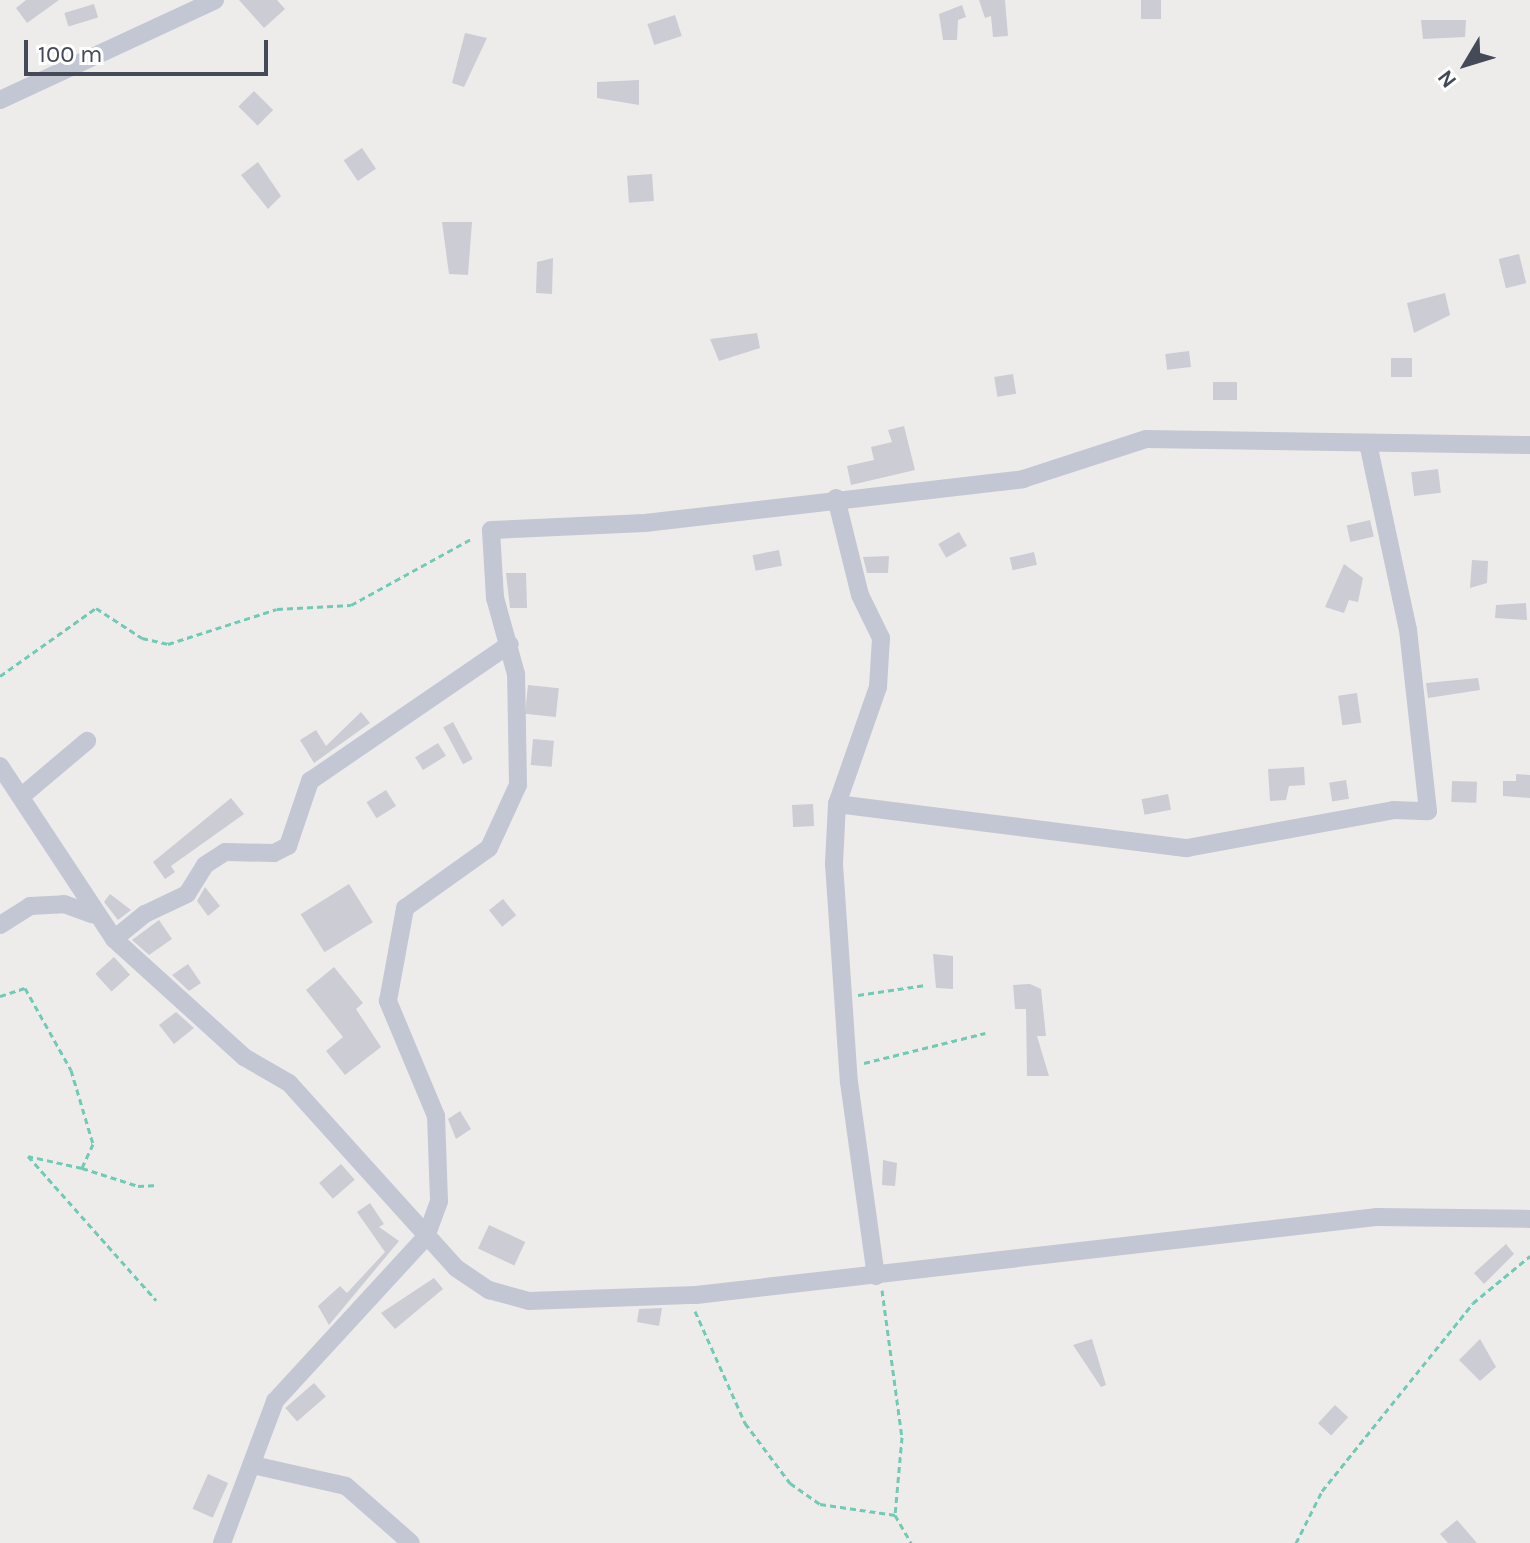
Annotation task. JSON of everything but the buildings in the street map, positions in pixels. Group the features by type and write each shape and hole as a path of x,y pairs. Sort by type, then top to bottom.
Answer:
{"street":[{"path":"0,100 215,0"},
{"path":"222,1543 275,1401 426,1237 441,1192 439,1134 421,1075 390,1018 392,972 405,908 489,848 518,785 510,644 495,598 491,530 645,523 836,498 1023,479 1146,439 1530,445"},
{"path":"837,804 1187,848 1394,810 1428,811 1408,630 1368,444"},
{"path":"836,498 860,595 881,638 878,687 837,804 848,1067 876,1276"},
{"path":"114,939 145,914 187,894 205,865 225,852 274,853 288,846 310,781 510,644"},
{"path":"23,795 87,741"},
{"path":"0,766 60,846 94,916 114,939 244,1057 289,1083 326,1117 426,1237 489,1290 529,1301 696,1295 1376,1217 1530,1219"},
{"path":"0,925 48,904 94,916"},
{"path":"253,1465 346,1486 411,1543"}],"path":[{"path":"0,676 96,608 142,638 168,644 237,617 351,605 491,530"},
{"path":"844,998 925,985"},
{"path":"0,996 25,988 71,1070 93,1144 82,1168"},
{"path":"848,1067 985,1033"},
{"path":"156,1300 28,1156 82,1168 138,1186 158,1185"},
{"path":"1296,1543 1322,1491 1473,1303 1530,1256"},
{"path":"876,1276 886,1297 883,1330 902,1437 895,1515 911,1543"},
{"path":"696,1295 695,1320 714,1366 783,1474 820,1504 895,1515"}]}
